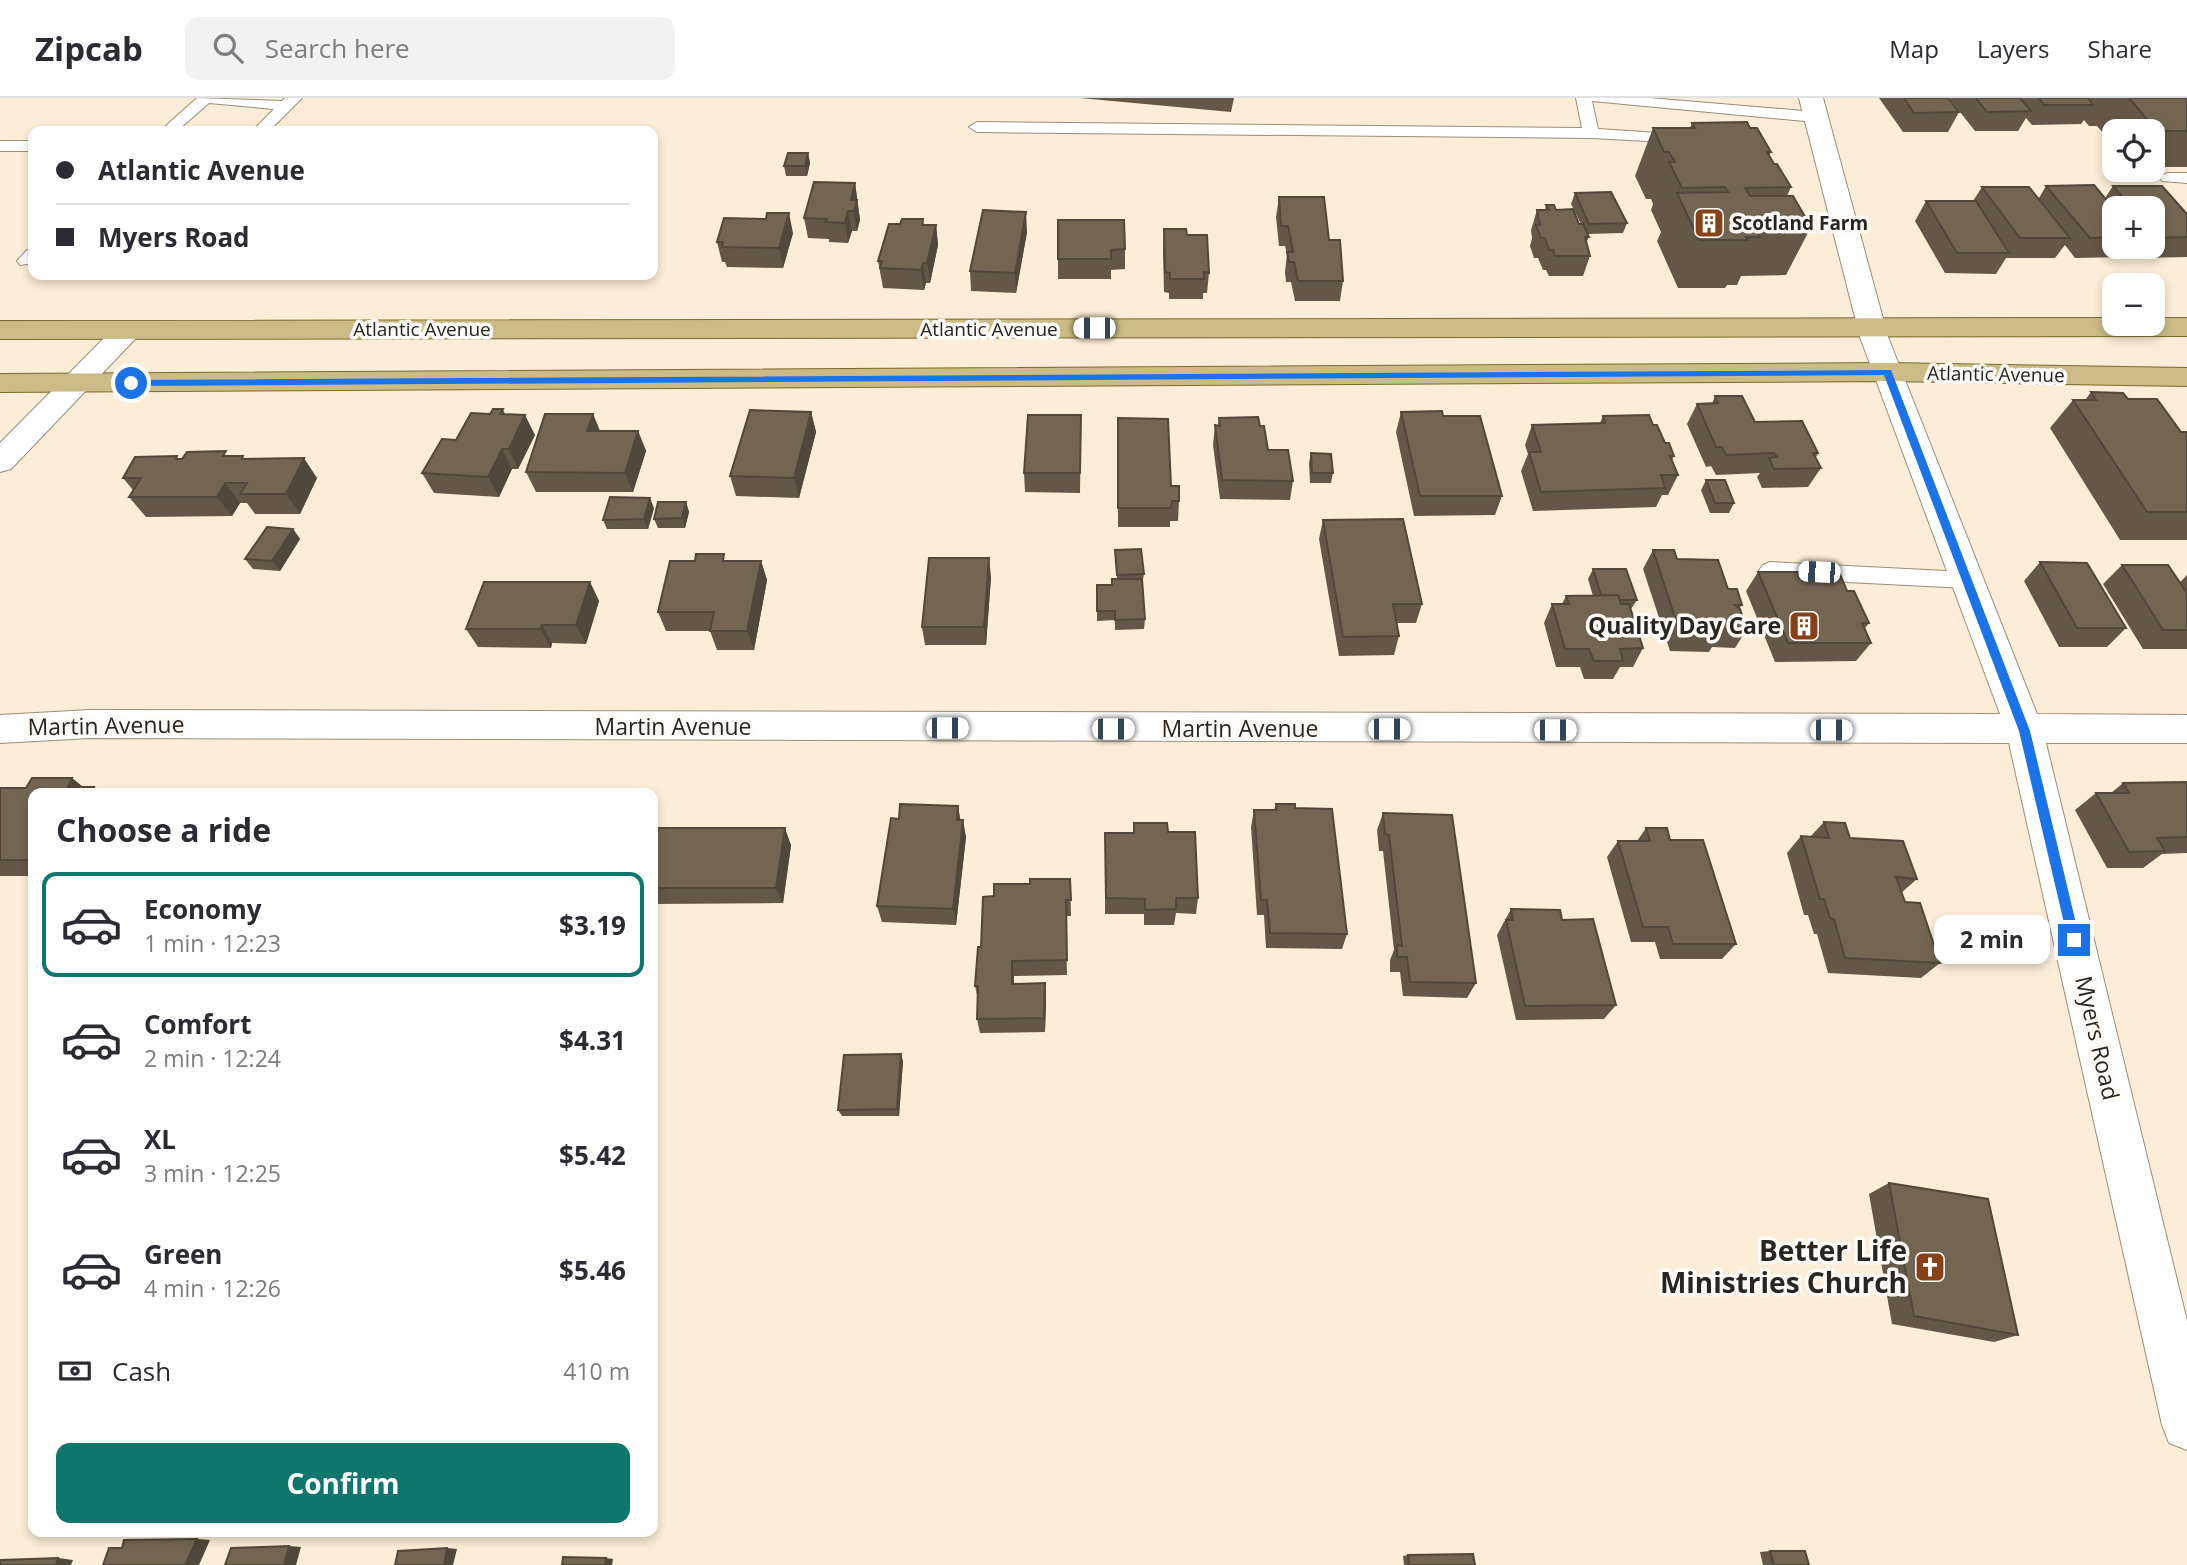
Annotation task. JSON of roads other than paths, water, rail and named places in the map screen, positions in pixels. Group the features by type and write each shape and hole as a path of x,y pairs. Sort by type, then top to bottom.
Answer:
{"main road":[{"name":"Atlantic Avenue","path":"0,330 2187,327"},
{"name":"Atlantic Avenue","path":"0,383 1888,372 2187,377"}],"street":[{"name":"Myers Road","path":"1813,107 1871,327 2025,731 2170,1281 2187,1424"},
{"path":"0,462 128,330"},
{"name":"Martin Avenue","path":"0,729 104,724 2025,731 2187,729"}],"lane":[{"path":"174,126 206,98 290,102"},
{"path":"1584,98 1591,133"},
{"path":"1597,98 1813,107"},
{"path":"265,126 290,102"},
{"path":"977,127 1591,133 1698,139"},
{"path":"0,146 28,146"},
{"path":"2168,178 2187,178"},
{"path":"1770,570 1966,580"}],"place":[{"name":"Scotland Farm","path":"1709,223"},
{"name":"Quality Day Care","path":"1804,626"},
{"name":"Better Life Ministries Church","path":"1930,1267"}]}
